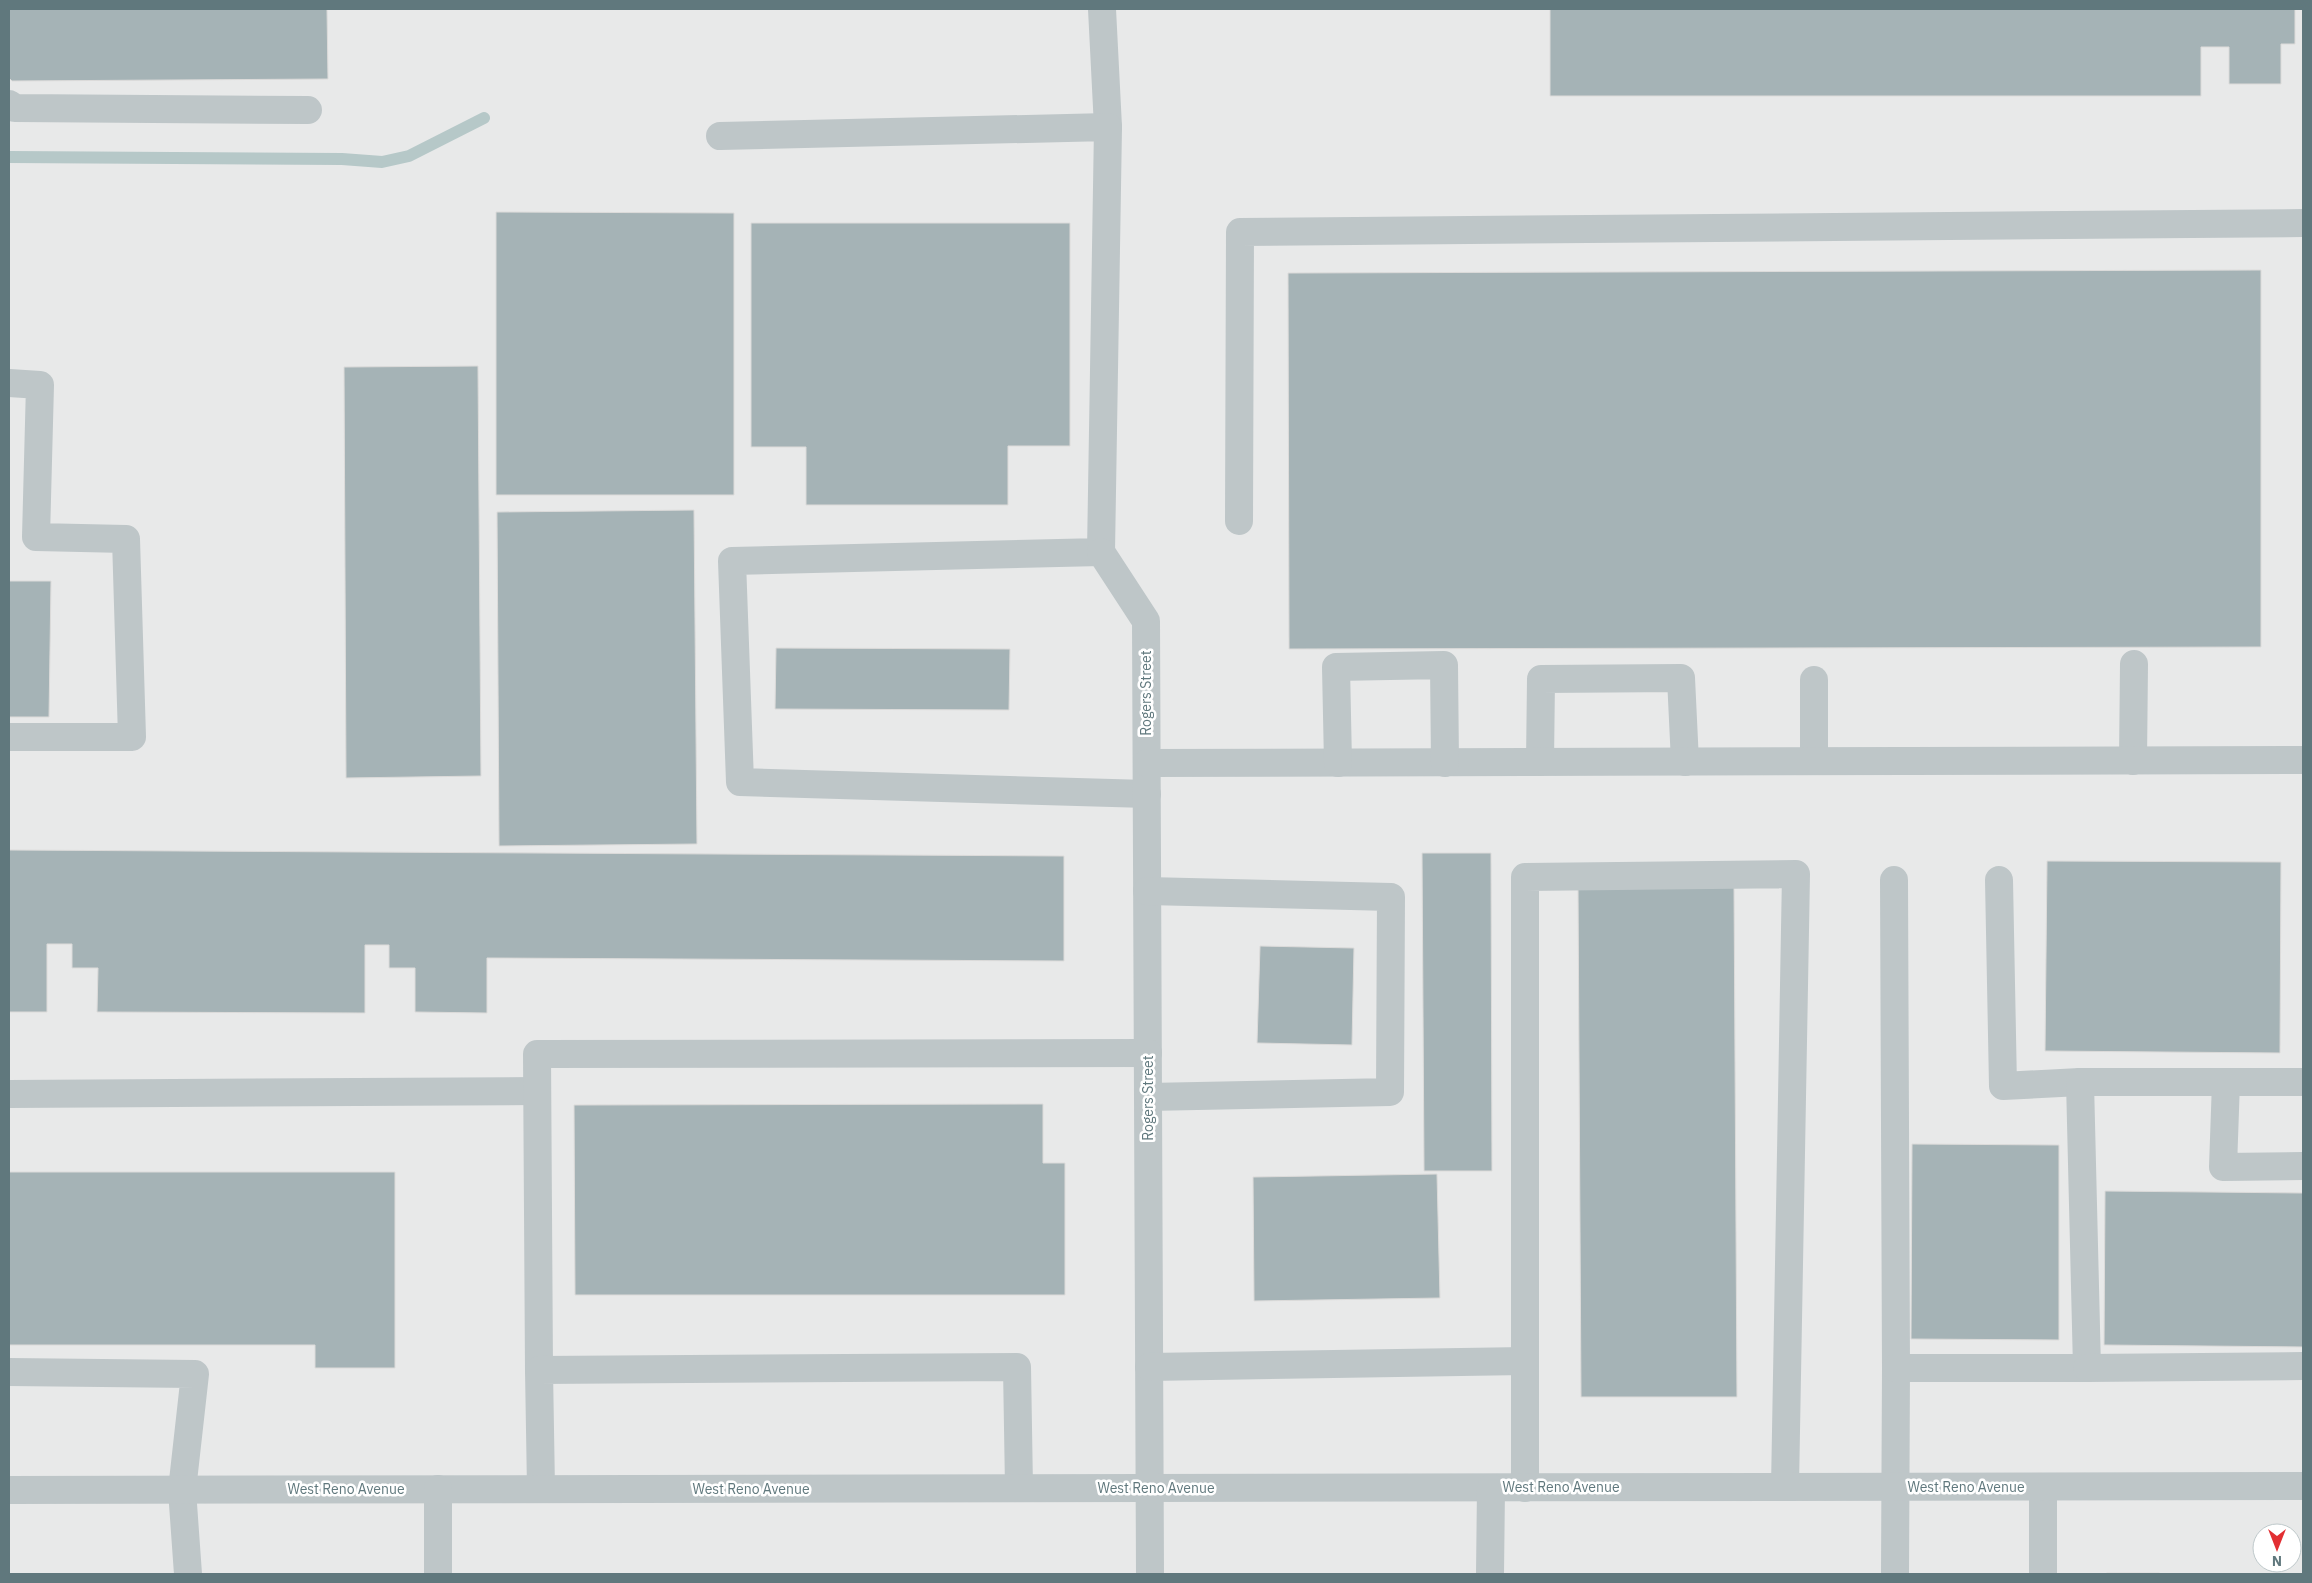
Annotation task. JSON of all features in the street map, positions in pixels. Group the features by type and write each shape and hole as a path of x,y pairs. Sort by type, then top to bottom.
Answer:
{"street":[{"path":"1102,9 1108,127 1101,552 732,562 740,782 1146,794"},
{"path":"9,104 15,108 308,110"},
{"path":"720,136 1108,127"},
{"path":"1239,521 1240,232 2303,224"},
{"path":"9,384 40,385 36,537 126,539 132,737 9,737"},
{"name":"Rogers Street","path":"1101,552 1146,621 1150,1574"},
{"path":"2133,761 2134,664"},
{"path":"1338,763 1336,667 1444,665 1445,763"},
{"path":"1540,762 1541,679 1680,678 1685,762"},
{"path":"1814,680 1814,761"},
{"path":"1146,764 2303,760"},
{"path":"1525,1488 1525,878 1796,874 1785,1487"},
{"path":"1894,880 1895,1574"},
{"path":"1999,880 2003,1086 2080,1082 2303,1082"},
{"path":"1147,891 1391,897 1390,1092 1148,1097"},
{"path":"541,1489 537,1054 1148,1053"},
{"path":"2080,1082 2087,1368"},
{"path":"2226,1082 2223,1167 2303,1166"},
{"path":"9,1094 537,1091"},
{"path":"1149,1366 1525,1361"},
{"path":"539,1370 1018,1366 1019,1488"},
{"path":"1896,1368 2303,1366"},
{"path":"9,1372 195,1374 182,1490 188,1574"},
{"name":"West Reno Avenue","path":"9,1490 2303,1486"},
{"path":"2043,1487 2043,1574"},
{"path":"1490,1574 1491,1488"},
{"path":"438,1489 438,1574"}],"shaded area":[{"path":"9,9 2303,9 2303,1574 9,1574"}],"building":[{"path":"9,9 327,9 328,79 12,81 9,78"},
{"path":"1550,9 2295,9 2295,44 2281,44 2281,84 2229,84 2229,47 2201,47 2201,96 1550,96"},
{"path":"496,212 734,213 734,495 496,495"},
{"path":"751,223 1070,223 1070,446 1008,446 1008,505 806,505 806,447 751,447"},
{"path":"2261,270 2261,647 1289,649 1288,273"},
{"path":"478,366 481,776 346,778 344,367"},
{"path":"694,510 697,844 499,846 497,512"},
{"path":"9,581 51,581 49,717 9,717"},
{"path":"776,648 1010,649 1009,710 775,709"},
{"path":"9,850 1064,856 1064,961 487,958 487,1013 415,1012 415,968 389,968 389,945 365,945 365,1013 97,1012 98,968 72,968 72,944 47,944 47,1012 9,1012"},
{"path":"1422,853 1491,853 1492,1171 1424,1171"},
{"path":"2047,861 2281,862 2280,1053 2045,1051"},
{"path":"1734,885 1737,1397 1581,1397 1578,886"},
{"path":"1260,946 1354,948 1352,1045 1257,1043"},
{"path":"1043,1104 1043,1163 1065,1163 1065,1295 575,1295 574,1105"},
{"path":"1912,1144 2059,1145 2059,1340 1911,1339"},
{"path":"9,1172 395,1172 395,1368 315,1368 315,1345 9,1345"},
{"path":"1437,1174 1440,1298 1254,1301 1253,1177"},
{"path":"2105,1191 2303,1193 2303,1347 2104,1345"},
{"path":"2159,1573 2159,1574 2107,1574"}],"waterway":[{"path":"9,157 342,159 382,162 409,156 484,118"}]}
